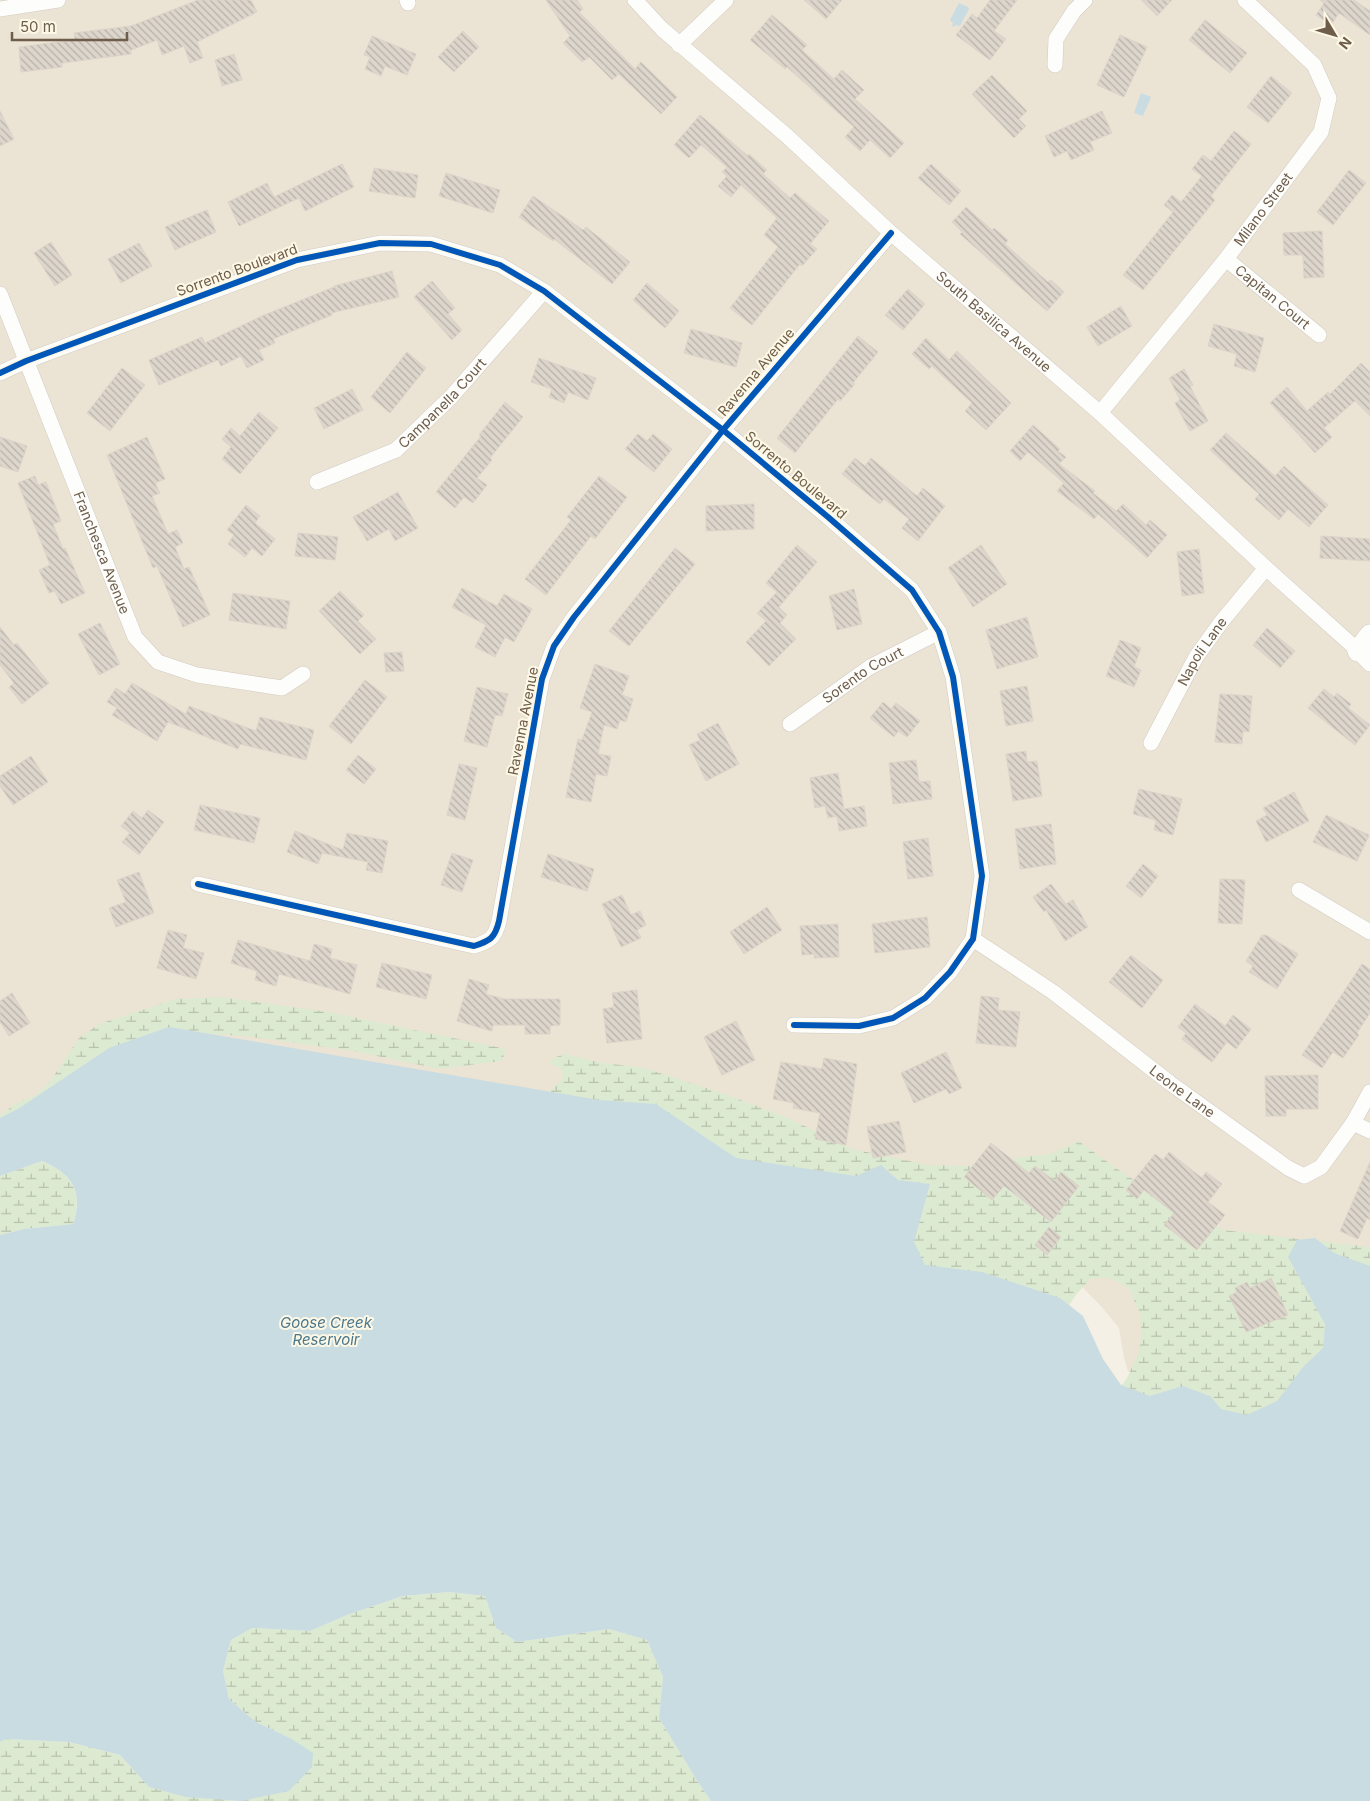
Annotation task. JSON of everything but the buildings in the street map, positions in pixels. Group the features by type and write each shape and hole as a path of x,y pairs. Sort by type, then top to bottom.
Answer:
{"street":[{"path":"0,9 58,0"},
{"name":"South Basilica Avenue","path":"635,0 643,11 679,45 787,136 891,233 1100,413 1266,568 1364,648"},
{"path":"679,45 726,0"},
{"path":"1055,65 1056,40 1074,11 1084,0"},
{"name":"Milano Street","path":"1100,413 1226,259 1321,132 1329,98 1314,65 1245,0"},
{"name":"Ravenna Avenue","path":"198,884 474,946 486,942 496,933 542,679 554,646 722,430 891,233"},
{"name":"Sorrento Boulevard","path":"0,373 26,361 297,260 380,243 431,244 500,265 544,291 722,430 828,517 912,590 938,632 953,677 982,876 973,939 950,972 925,998 893,1018 859,1026 794,1024"},
{"name":"Capitan Court","path":"1226,259 1319,335"},
{"name":"Campanella Court","path":"317,482 396,450 451,397 544,291"},
{"name":"Franchesca Avenue","path":"0,294 135,637 158,662 196,675 282,688 303,674"},
{"name":"Napoli Lane","path":"1150,743 1196,657 1222,621 1266,568"},
{"name":"Sorento Court","path":"790,724 870,667 938,632"},
{"path":"1299,890 1370,932"},
{"name":"Leone Lane","path":"973,939 1054,992 1170,1083 1281,1163 1304,1176 1321,1167 1353,1122 1370,1092"},
{"path":"1353,1122 1370,1130"}],"shaded area":[{"path":"0,0 1370,0 1370,1266 1143,1380 1128,1371 1119,1328 1100,1305 1064,1269 595,1091 18,1109 0,1118"}],"green space":[{"path":"222,997 328,1012 506,1049 502,1061 439,1069 353,1051 245,1036 167,1031 0,1134 0,1116 15,1104 36,1095 51,1080 79,1038 99,1024 176,999"},
{"path":"565,1054 598,1062 644,1068 725,1094 788,1118 852,1149 928,1165 997,1167 1015,1158 1050,1154 1078,1141 1126,1175 1223,1230 1370,1247 1370,1471 1119,1389 1127,1378 1138,1354 1142,1336 1140,1315 1129,1288 1109,1278 1090,1279 1064,1312 1065,1324 535,1122 549,1092 563,1078 561,1068 548,1063 556,1057"},
{"path":"42,1161 61,1172 73,1185 77,1202 73,1224 24,1229 0,1235 0,1176"},
{"path":"449,1592 485,1596 496,1628 517,1642 609,1629 647,1640 663,1677 659,1718 711,1801 0,1801 0,1742 6,1739 69,1742 120,1755 149,1787 292,1739 256,1722 229,1699 223,1671 231,1640 252,1628 310,1631 347,1615 403,1596"}],"water":[{"path":"959,3 969,9 960,26 955,25 954,27 950,20"},
{"path":"1141,93 1151,97 1143,116 1134,113"},
{"name":"Goose Creek Reservoir","path":"169,1027 599,1100 656,1104 736,1158 856,1176 881,1165 898,1180 930,1184 914,1242 925,1265 982,1272 1060,1298 1083,1316 1103,1359 1121,1385 1150,1396 1183,1386 1210,1396 1221,1409 1247,1415 1277,1401 1304,1366 1323,1348 1325,1324 1288,1257 1297,1240 1315,1238 1334,1253 1370,1266 1370,1801 711,1801 659,1718 663,1677 647,1640 609,1629 517,1642 496,1628 485,1596 449,1592 403,1596 347,1615 310,1631 252,1628 231,1640 223,1671 229,1699 256,1722 292,1739 313,1753 312,1767 289,1791 241,1801 186,1797 149,1787 120,1755 69,1742 6,1739 0,1742 0,1235 24,1229 73,1224 77,1202 73,1185 68,1178 42,1161 0,1176 0,1118 18,1109 109,1048"}],"cycle path":[{"path":"198,884 474,946 491,938 496,931 499,921 542,679 554,646 574,617 723,430 891,233"},
{"path":"0,373 26,361 297,260 380,243 431,244 500,265 544,291 723,430 912,590 939,632 953,677 982,876 973,939 950,972 925,998 893,1018 859,1026 794,1025"}]}
